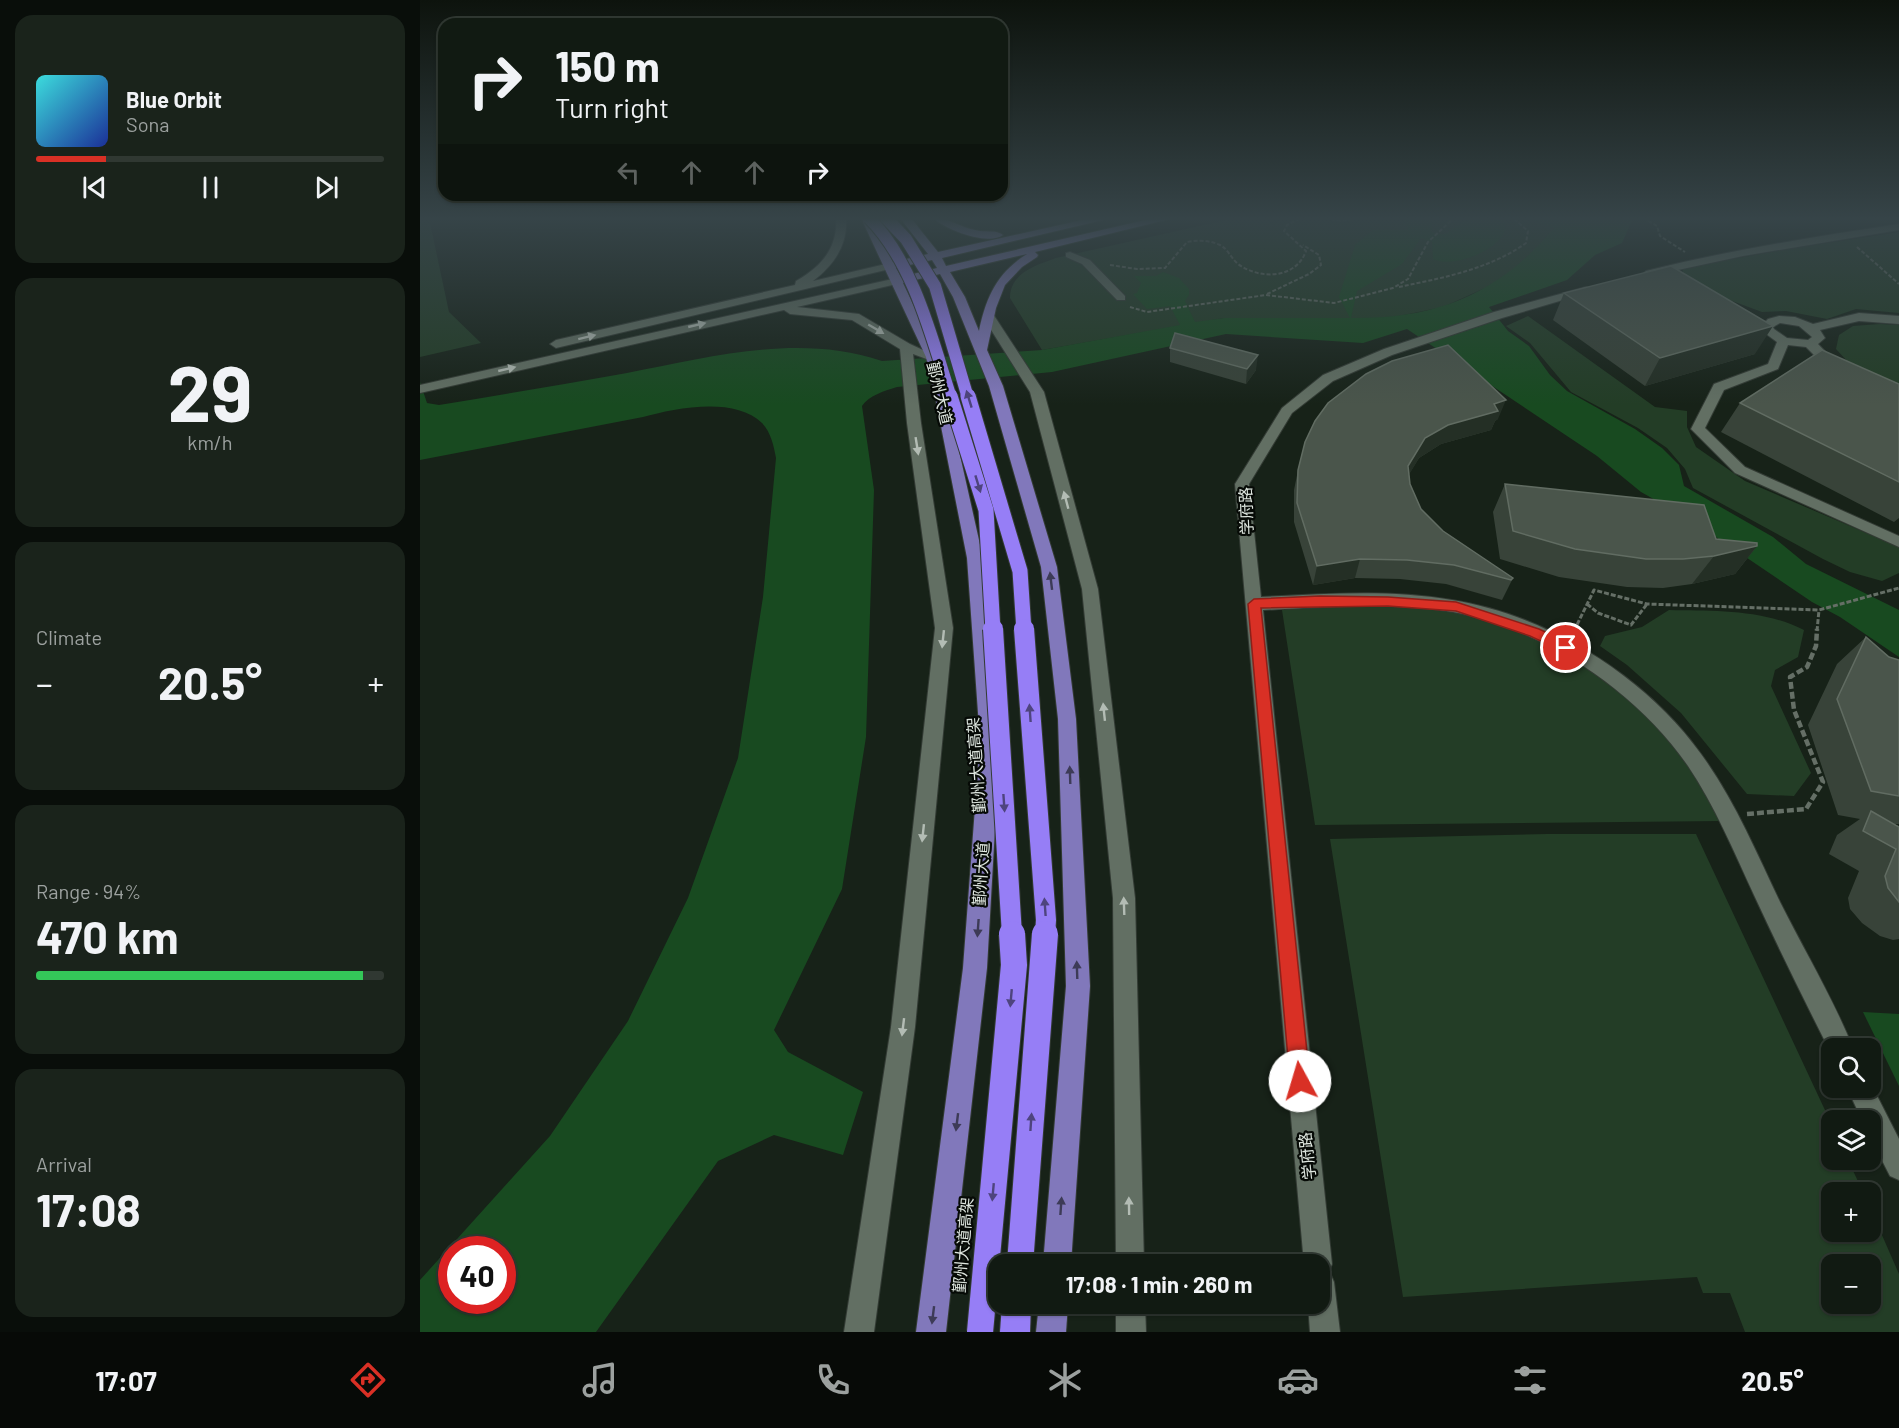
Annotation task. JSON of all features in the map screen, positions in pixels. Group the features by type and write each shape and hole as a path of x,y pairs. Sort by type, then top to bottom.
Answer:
{"highway":[{"name":"鄞州大道高架","path":"909,280 920,299 986,510 1014,965 980,1332"},
{"path":"931,280 1020,571 1046,920 1021,1254"},
{"path":"1015,1332 1016,1314"}],"main road":[{"name":"鄞州大道","path":"897,280 932,357 975,558 990,741 975,968 931,1332"},
{"path":"948,280 958,297 996,386 1049,567 1067,719 1078,986 1058,1254"},
{"path":"981,351 1001,280"},
{"path":"1051,1332 1053,1314"}],"street":[{"path":"787,289 806,280"},
{"path":"544,347 787,289 846,280"},
{"path":"420,376 449,376 758,311 868,280"},
{"path":"1104,280 1121,298"},
{"path":"1662,280 1668,282"},
{"name":"学府路","path":"1317,1254 1242,484 1287,411 1328,378 1425,339 1594,287"},
{"path":"758,311 802,310 855,317 906,346 932,357"},
{"path":"989,317 1037,392 1090,589 1124,898 1130,1254"},
{"path":"1846,376 1810,344 1784,341 1768,331 1762,324 1790,320 1812,328 1859,317 1899,320"},
{"path":"1810,344 1819,338 1812,328"},
{"path":"1784,341 1773,366 1719,387 1698,429 1740,470 1899,542"},
{"name":"鄞州大道","path":"859,1332 903,1028 944,628 914,423 906,346"},
{"path":"420,388 449,376 521,353"},
{"path":"1254,604 1388,601 1456,606 1534,632 1579,654 1618,682 1682,743 1728,817 1835,1038"},
{"path":"1865,1098 1899,1167"},
{"path":"1131,1314 1131,1332"},
{"path":"1323,1314 1325,1332"}],"path":[{"path":"1266,295 1294,280"},
{"path":"1393,288 1406,280"},
{"path":"1121,298 1132,309 1140,311 1266,295 1340,302 1427,280"},
{"path":"1566,648 1594,590 1647,604 1819,610 1899,588"},
{"path":"1587,604 1598,613 1631,625 1647,604"},
{"path":"1728,817 1806,809 1823,782 1794,710 1790,677 1807,667 1816,646 1819,610"}],"shaded area":[{"path":"420,280 442,280 449,312 481,343 420,357"},
{"path":"1016,280 1500,280 1443,307 1384,319 1224,318 1042,350 1010,298"},
{"path":"1138,280 1181,280 1189,289 1189,295 1185,301 1195,322 1224,318 1350,318 1339,297 1344,280 1375,280 1357,291 1351,318 1411,314 1439,307 1464,298 1496,280 1567,280 1489,307 1508,331 1529,346 1550,375 1567,391 1635,429 1662,448 1679,465 1684,486 1773,537 1806,564 1899,610 1899,657 1840,617 1812,602 1691,520 1641,492 1597,456 1407,329 1363,343 1226,334 1052,372 897,387 878,394 862,406 874,490 866,737 842,889 774,1030 788,1052 863,1092 843,1155 774,1135 718,1161 596,1332 420,1332 420,1280 438,1260 438,1314 516,1314 516,1236 460,1236 550,1136 628,1021 688,898 738,758 763,597 776,458 768,431 762,423 737,409 704,406 671,410 420,460 420,382 427,403 439,405 754,350 819,349 850,353 882,361 1042,350 1180,325 1170,306 1147,309 1133,294 1137,293 1141,283"},
{"path":"1691,280 1899,280 1899,313 1856,309 1827,319 1786,311 1762,312 1716,295"},
{"path":"1528,316 1655,407 1687,411 1687,427 1696,447 1745,481 1899,547 1899,573 1882,581 1850,572 1693,488 1685,469 1667,448 1638,428 1571,392 1530,343 1506,326"},
{"path":"1899,325 1899,393 1849,363 1836,349 1839,335 1853,326"},
{"path":"1310,605 1403,606 1461,613 1516,630 1567,654 1615,686 1669,736 1684,756 1722,821 1315,825 1282,610"},
{"path":"1669,610 1738,612 1772,618 1804,630 1798,657 1775,670 1771,686 1811,773 1794,796 1747,794 1681,713 1627,665 1600,646 1605,636 1642,627"},
{"path":"1548,834 1696,834 1825,1110 1821,1110 1821,1170 1853,1170 1858,1182 1821,1182 1821,1242 1881,1242 1881,1233 1899,1274 1899,1332 1745,1332 1730,1293 1703,1293 1697,1277 1403,1297 1330,839"},
{"path":"1863,1012 1899,1014 1899,1086 1881,1049 1881,1038 1876,1038"}],"building":[{"path":"1615,280 1695,280 1773,326 1660,358 1564,293"},
{"path":"1175,333 1258,355 1247,369 1170,348"},
{"path":"1448,345 1506,400 1494,404 1498,411 1448,425 1425,438 1408,466 1410,484 1421,509 1443,531 1513,578 1511,580 1454,565 1407,560 1360,559 1317,566 1297,503 1298,470 1305,442 1315,421 1328,403 1366,374 1392,361"},
{"path":"1822,350 1899,384 1899,482 1740,403"},
{"path":"1505,484 1704,505 1716,539 1757,543 1757,546 1714,556 1683,559 1646,559 1575,549 1513,531"},
{"path":"1866,637 1889,657 1899,660 1899,796 1871,791 1837,699"},
{"path":"1871,811 1899,827 1899,902 1888,888 1885,876 1896,849 1863,831"}],"route":[{"path":"1300,1081 1254,604 1388,601 1456,606 1492,616 1534,632 1566,648"}]}
